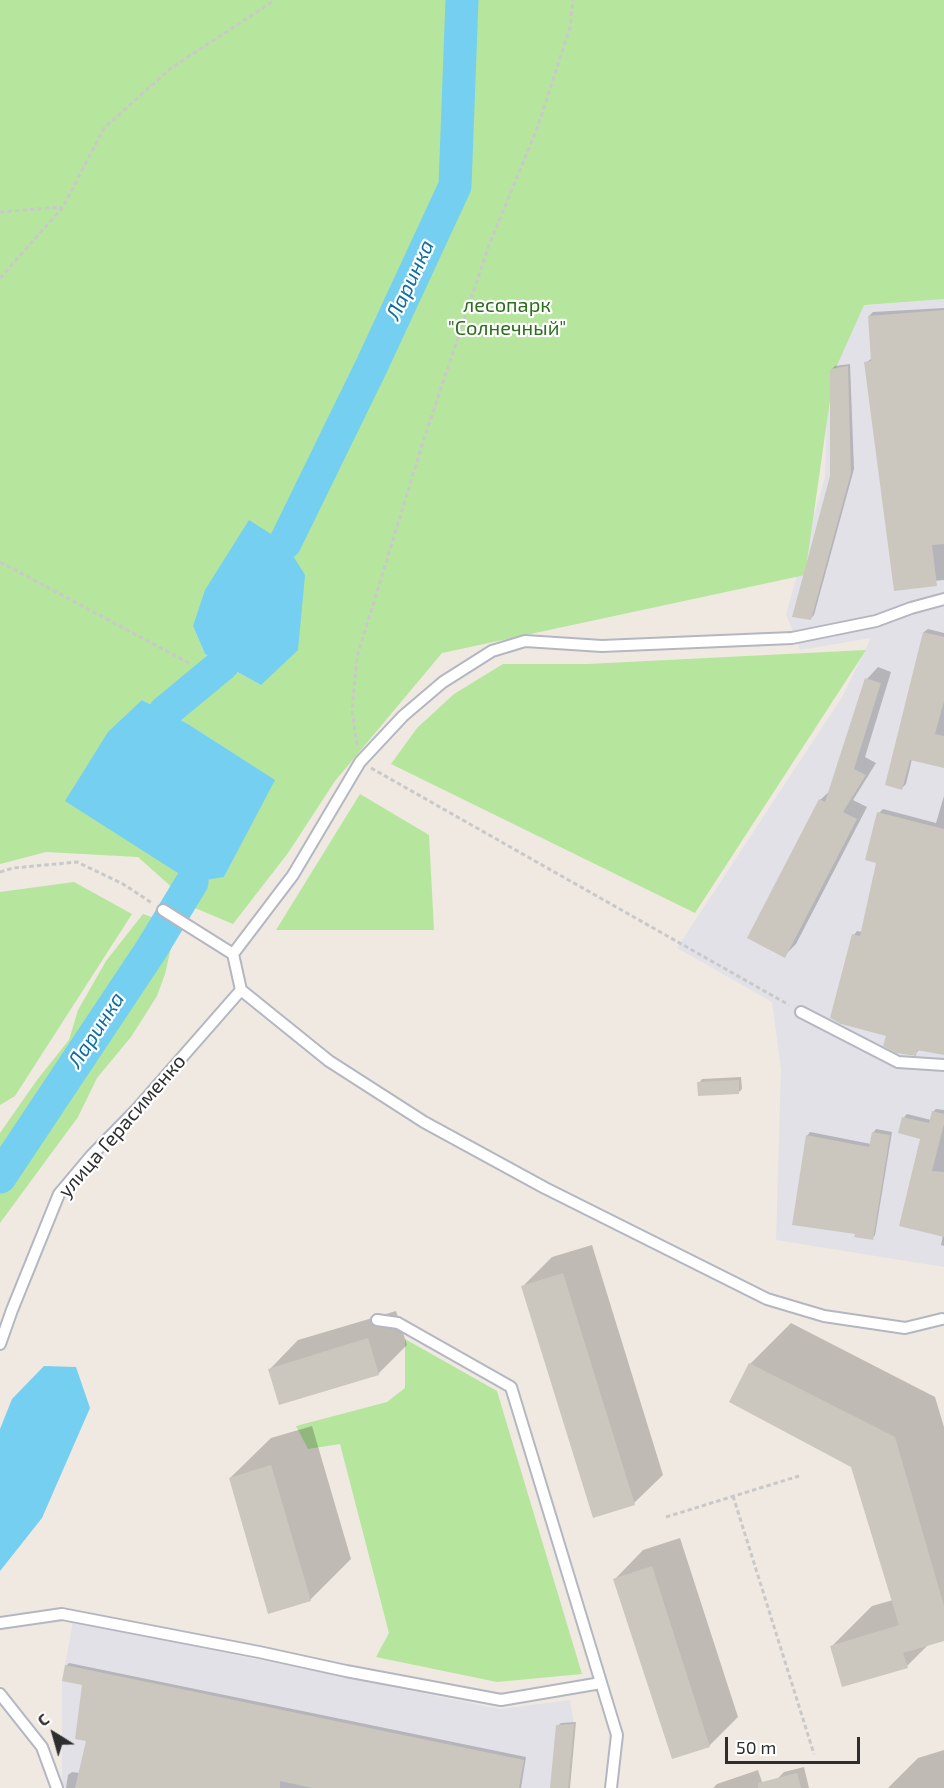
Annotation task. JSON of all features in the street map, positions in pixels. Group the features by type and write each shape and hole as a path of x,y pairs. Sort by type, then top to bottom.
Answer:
{"lane":[{"path":"233,954 293,875 360,762 403,716 442,682 492,651 525,641 602,646 792,638 876,621 911,608 944,600"},
{"path":"163,910 233,954 241,990 329,1061 424,1122 544,1188 767,1299 824,1316 905,1328 943,1320"},
{"name":"улица Герасименко","path":"0,1344 59,1194 241,990"},
{"path":"801,1012 898,1062 944,1065"},
{"path":"377,1320 398,1323 511,1387 617,1735 610,1788"},
{"path":"0,1623 62,1614 501,1700 600,1683"},
{"path":"0,1694 42,1747 57,1788"}],"path":[{"path":"0,278 63,207 104,128 171,68 275,0"},
{"path":"573,0 570,27 538,126 489,245 423,442 357,657 352,710 360,762 801,1012"},
{"path":"0,212 63,207"},
{"path":"0,562 189,663"},
{"path":"0,872 13,868 77,862 123,884 163,910"},
{"path":"666,1517 799,1476"},
{"path":"733,1496 814,1754"}],"shaded area":[{"path":"944,296 944,1267 776,1240 781,1069 772,1002 677,948 842,697 871,638 800,650 786,614 825,477 828,375 859,299"},
{"path":"73,1622 500,1709 570,1700 574,1724 568,1788 62,1788 62,1681"}],"green space":[{"name":"лесопарк \"Солнечный\"","path":"0,0 944,0 944,299 864,305 834,372 805,575 442,653 335,781 288,853 233,924 195,908 138,857 46,852 0,864","holes":["193,626 261,685 205,654","142,700 188,724 274,780 224,877"]},
{"path":"866,650 695,913 391,764 417,728 454,694 503,664 588,664"},
{"path":"360,794 429,835 434,930 276,930"},
{"path":"74,882 132,914 15,1096 0,1105 0,892"},
{"path":"143,914 157,919 170,928 173,939 157,996 131,1037 97,1078 78,1117 0,1223 0,1133 37,1080 69,1040 78,1010 106,961"},
{"path":"405,1339 497,1391 582,1674 497,1682 376,1657 389,1633 340,1444 308,1449 296,1426 387,1402 405,1388"}],"water":[{"path":"249,520 285,543 305,575 298,650 261,685 205,654 193,626 205,590"},
{"path":"142,700 188,724 275,780 224,877 192,882 65,801 108,732"},
{"path":"44,1366 76,1367 90,1408 42,1518 0,1571 0,1429 12,1399"}],"building":[{"path":"944,310 944,544 932,545 937,586 894,591 864,362 871,361 868,316"},
{"path":"848,366 851,473 811,620 792,617 830,476 830,369"},
{"path":"923,632 944,637 944,701 935,734 944,736 944,768 910,760 902,790 885,785"},
{"path":"865,678 881,683 854,769 866,775 843,812 857,819 785,958 747,938 819,799 825,802"},
{"path":"877,812 944,829 944,1055 917,1050 916,1056 896,1053 883,1046 886,1036 841,1024 830,1018 852,934 860,936 876,863 865,860"},
{"path":"739,1080 739,1094 698,1096 697,1082"},
{"path":"932,1111 944,1114 944,1124 932,1171 944,1172 944,1237 899,1226 920,1139 898,1133 902,1117 929,1123"},
{"path":"872,1132 890,1135 873,1240 854,1237 855,1234 792,1225 806,1135 869,1147"},
{"path":"563,1273 635,1505 593,1518 521,1286"},
{"path":"368,1338 379,1375 279,1405 268,1369"},
{"path":"749,1363 895,1437 944,1606 944,1641 903,1653 908,1668 842,1687 830,1646 899,1625 851,1467 729,1402"},
{"path":"271,1465 311,1601 268,1614 229,1478"},
{"path":"652,1566 710,1747 672,1759 613,1579"},
{"path":"65,1665 524,1760 519,1788 312,1788 280,1781 280,1788 75,1788 86,1741 75,1739 82,1685 62,1681"},
{"path":"574,1724 568,1788 550,1788 556,1725"},
{"path":"797,1773 801,1788 758,1788 758,1783"}],"waterway":[{"name":"Ларинка","path":"285,543 372,365 455,186 462,0"},
{"name":"Ларинка","path":"165,712 223,664"},
{"name":"Ларинка","path":"0,1177 151,950 192,882"}]}
